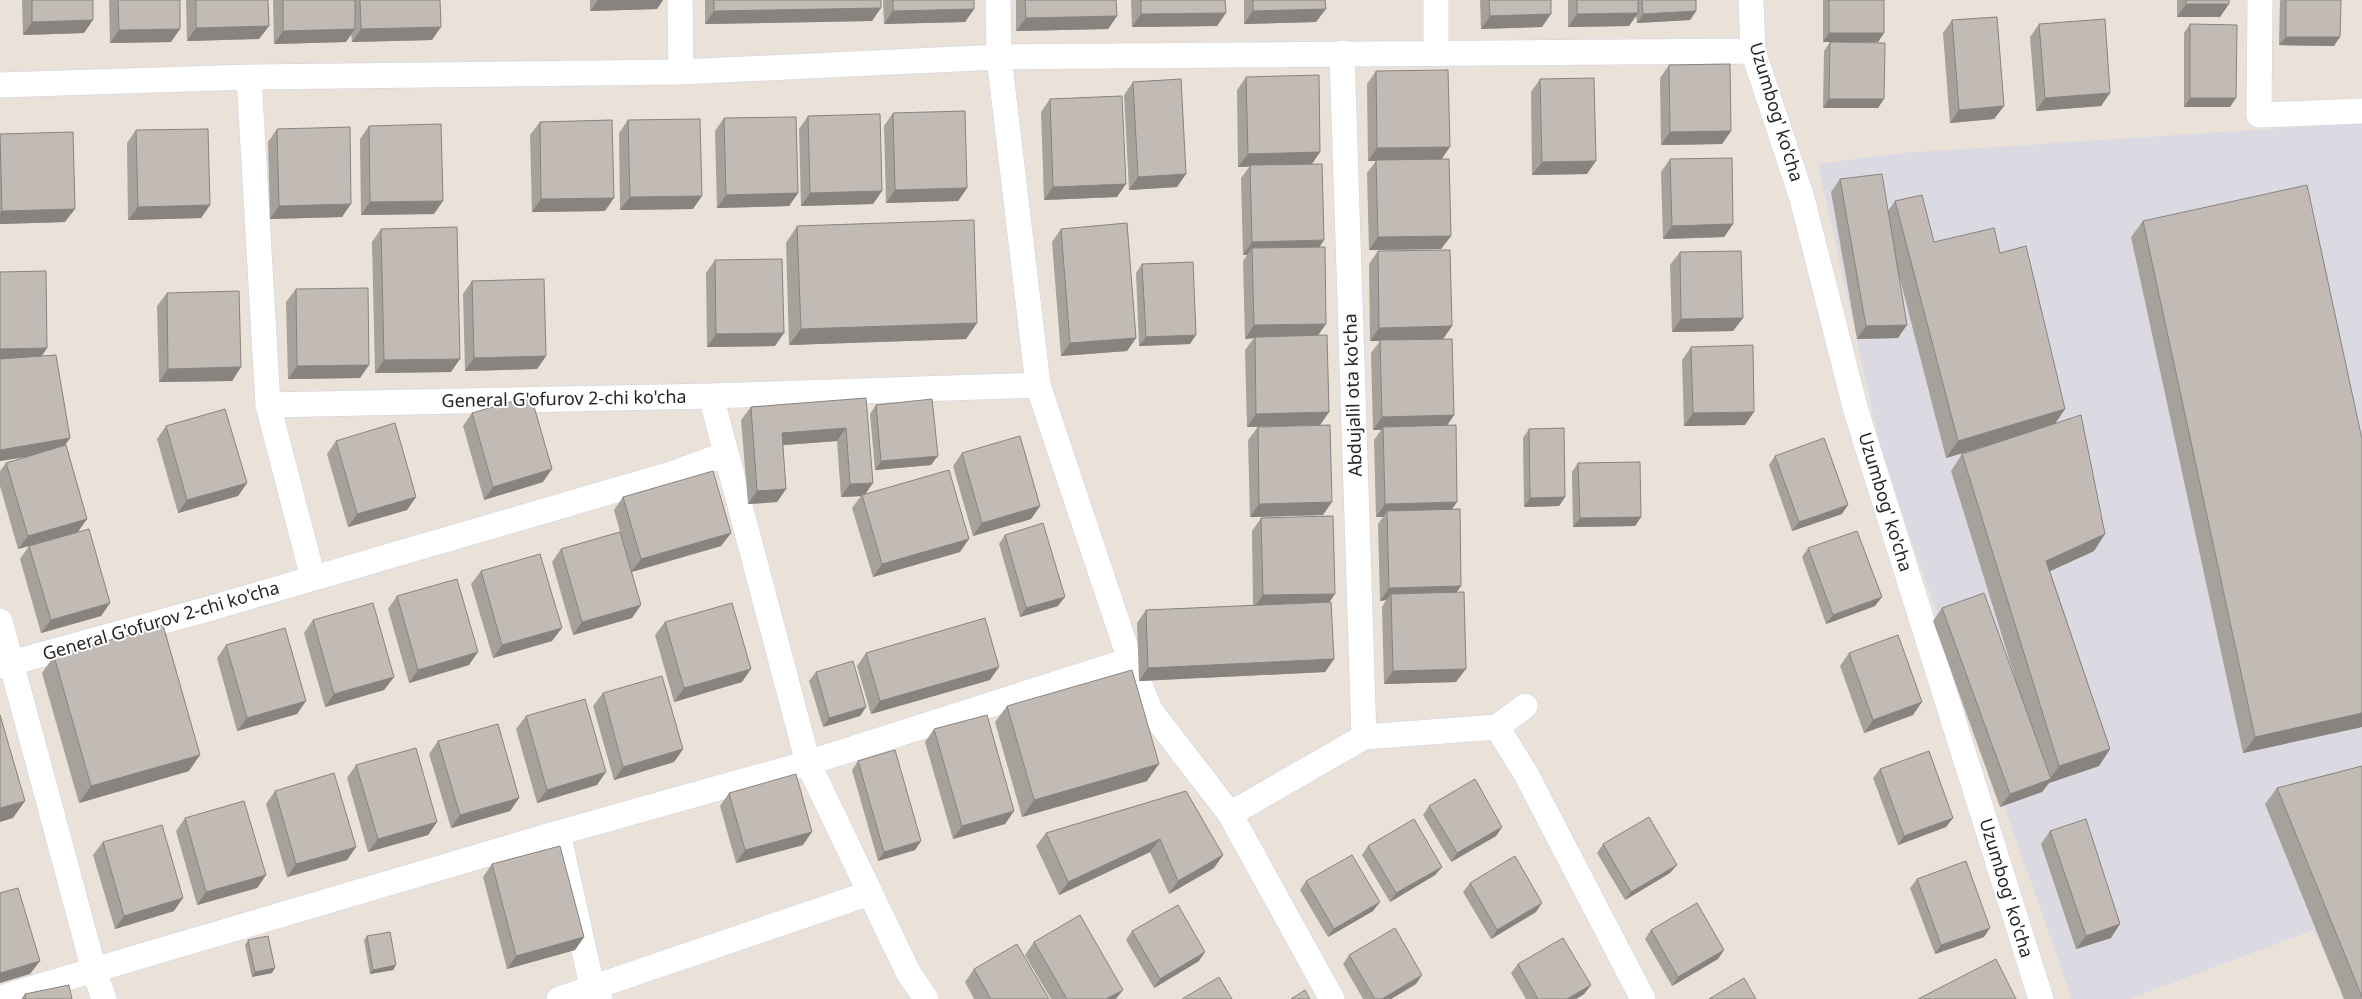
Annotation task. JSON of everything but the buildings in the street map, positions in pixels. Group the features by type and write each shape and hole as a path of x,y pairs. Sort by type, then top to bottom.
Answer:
{"street":[{"path":"680,0 681,72"},
{"path":"998,0 998,57 1038,385 1130,660 1150,710 1230,814 1332,999"},
{"path":"1436,0 1436,52"},
{"name":"Uzumbog' ko'cha","path":"1751,0 1753,50 1802,198 1856,411 2041,999"},
{"path":"2260,0 2259,115 2362,111"},
{"path":"0,85 249,77 681,72 998,57 1753,50"},
{"name":"Abdujalil ota ko'cha","path":"1342,53 1364,737"},
{"path":"249,77 268,405 313,578"},
{"name":"General G'ofurov 2-chi ko'cha","path":"268,405 711,396 1038,385"},
{"path":"711,396 808,763 908,972 926,999"},
{"name":"General G'ofurov 2-chi ko'cha","path":"5,664 313,578 672,474 726,454"},
{"path":"0,622 5,664 104,999"},
{"path":"0,998 558,833 808,763 1130,660"},
{"path":"1230,814 1364,737 1497,727 1525,706"},
{"path":"1497,727 1526,774 1642,999"},
{"path":"558,833 596,992"},
{"path":"559,999 596,992 870,893"}],"shaded area":[{"path":"2362,123 2362,999 2346,999 2313,930 2129,999 2072,999 1883,459 1818,164 1903,153"}]}
